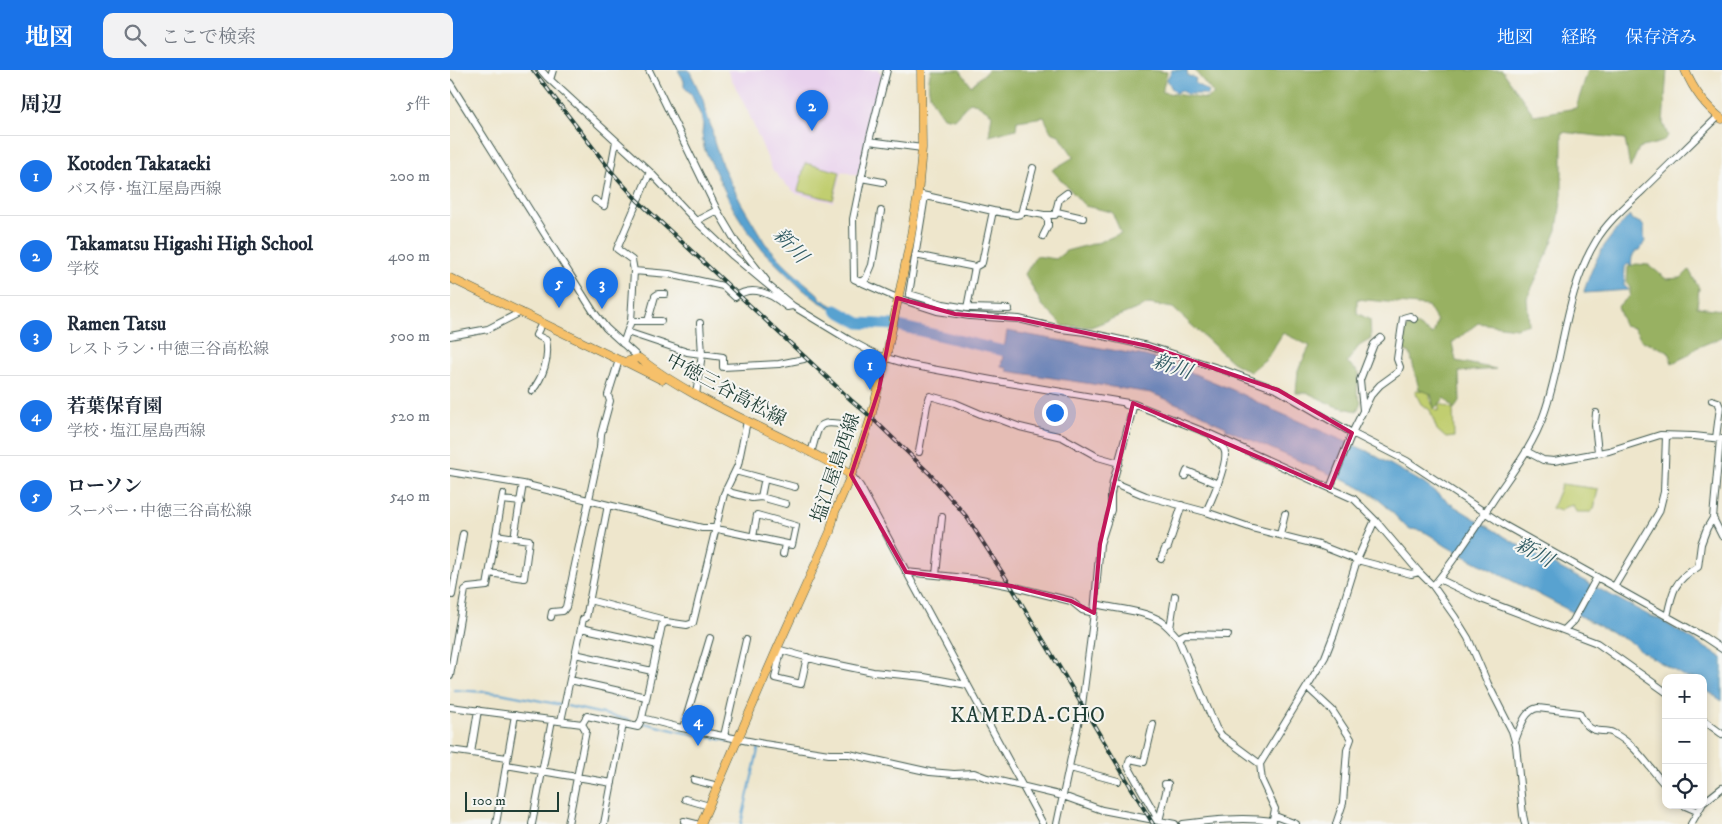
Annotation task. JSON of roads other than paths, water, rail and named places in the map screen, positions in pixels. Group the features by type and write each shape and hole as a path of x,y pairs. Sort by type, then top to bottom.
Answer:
{"main road":[{"name":"塩江屋島西線","path":"701,824 830,532 835,512 851,475 871,417 921,195 921,70"},
{"path":"1685,70 1690,82 1703,102 1720,118"},
{"path":"450,278 659,380 676,385"},
{"name":"中徳三谷高松線","path":"622,361 639,358 676,385 812,452 851,475"}],"street":[{"path":"541,70 650,172 696,221 733,256 793,306 849,340 910,365 1102,397 1147,408 1331,484 1354,499 1433,586 1468,638 1515,740 1525,824"},
{"path":"550,80 554,70"},
{"path":"649,70 717,210 736,242 770,286"},
{"path":"885,71 853,219 854,280 897,301 918,306 955,314 1019,319 1061,330 1084,332 1148,346 1224,370 1278,390 1352,434 1407,461 1484,514 1722,649"},
{"path":"450,84 593,311 606,328 639,358"},
{"path":"1433,586 1454,559 1526,450 1544,415 1575,292 1584,265 1596,240 1616,216 1720,118"},
{"path":"595,200 604,206 616,141"},
{"path":"869,141 922,148"},
{"path":"1010,309 967,308 942,304 909,294 921,195 993,211 1016,215 1021,214 1033,168"},
{"path":"623,344 631,322 634,271 632,260 617,249 650,172"},
{"path":"861,178 883,182"},
{"path":"1022,211 1055,215 1059,199 1067,193"},
{"path":"696,221 717,210"},
{"path":"859,282 866,280 872,265 881,211"},
{"path":"915,255 975,267 982,263 993,211"},
{"path":"1057,212 1083,218"},
{"path":"1043,236 1048,226 1048,220 1044,215"},
{"path":"967,308 975,267"},
{"path":"634,271 669,274 723,286 734,297 743,291 764,292 776,298 787,307 793,306"},
{"path":"648,321 654,296 665,294"},
{"path":"450,336 488,329 521,312"},
{"path":"1331,484 1371,395 1380,385 1398,372 1400,366 1397,359 1402,318 1410,316 1414,319"},
{"path":"631,322 661,321"},
{"path":"532,391 539,382 547,356 546,340 536,335 542,322"},
{"path":"696,395 702,354 700,323"},
{"path":"627,332 674,349 723,357 723,366 779,364 804,359"},
{"path":"1363,410 1360,380 1374,344 1380,338"},
{"path":"551,617 552,612 563,611 566,607 589,501 601,434 610,401 608,395 622,361"},
{"path":"919,452 930,396 955,403 983,415 1020,427 1062,437 1098,457 1119,462"},
{"path":"1057,824 1082,705 1094,614 1100,544 1111,510 1113,482 1133,407 1104,401 1102,397"},
{"path":"1667,617 1676,584 1687,572 1698,566 1701,544 1706,528 1713,518 1720,407 1718,402 1712,400"},
{"path":"1596,413 1595,425 1598,452"},
{"path":"582,724 588,716 638,727 642,718 662,625 666,622 688,626 693,623 726,490 741,454 747,421"},
{"path":"812,452 819,426 828,422 848,425"},
{"path":"1206,512 1218,484 1226,453 1223,447 1214,441 1210,434"},
{"path":"1526,450 1543,460 1554,461 1620,448 1660,435 1719,439"},
{"path":"1614,587 1659,512 1664,492 1666,436"},
{"path":"735,471 795,487"},
{"path":"1185,476 1187,471 1218,484"},
{"path":"450,472 523,484 702,528 716,528 753,537 792,545 796,526 757,515 753,537"},
{"path":"851,475 860,486 1043,824"},
{"path":"761,497 764,482"},
{"path":"1113,482 1146,496 1206,512 1252,528 1319,545 1357,560 1411,574 1419,572"},
{"path":"514,538 523,484"},
{"path":"726,490 752,498 761,497 786,504"},
{"path":"450,676 465,590 487,586 502,497 521,502"},
{"path":"561,721 581,628 583,620 586,618 608,505"},
{"path":"1161,559 1165,549 1168,547 1182,505"},
{"path":"1280,535 1285,514"},
{"path":"936,575 942,517"},
{"path":"1713,518 1722,536"},
{"path":"1273,820 1275,809 1262,780 1260,764 1325,657 1357,560 1375,520"},
{"path":"463,534 451,595 463,597"},
{"path":"489,574 524,578 529,540 496,535"},
{"path":"783,554 786,544"},
{"path":"906,572 976,579 1052,595 1071,601 1082,610 1094,614"},
{"path":"1439,579 1481,599 1597,643 1662,689"},
{"path":"1564,630 1573,621 1596,579"},
{"path":"1170,628 1175,596"},
{"path":"589,600 661,620 664,624"},
{"path":"1095,604 1141,614 1159,620 1170,628 1178,638 1216,728 1222,736 1260,764"},
{"path":"450,628 458,630"},
{"path":"581,628 658,646"},
{"path":"1178,638 1185,634 1228,635"},
{"path":"683,728 710,638"},
{"path":"724,736 746,640"},
{"path":"807,657 801,684 775,678 779,649 873,672 967,684"},
{"path":"575,654 652,672"},
{"path":"570,680 646,697"},
{"path":"1307,687 1332,710 1351,739 1346,750 1343,803 1336,824"},
{"path":"450,707 582,724"},
{"path":"1515,740 1527,713 1532,708 1579,713 1584,724 1590,729 1613,732 1637,749 1662,782"},
{"path":"472,753 478,710"},
{"path":"496,824 515,715"},
{"path":"642,718 724,736 737,741 829,754 849,754 941,774 974,773 1063,796 1102,810 1175,824"},
{"path":"532,824 552,720"},
{"path":"1707,723 1722,734"},
{"path":"568,824 586,731 582,724"},
{"path":"604,824 623,724"},
{"path":"1153,724 1144,762 1130,759 1128,766 1159,821"},
{"path":"450,750 472,753 542,771 612,783"},
{"path":"1070,768 1118,781"},
{"path":"694,780 718,786"},
{"path":"1159,821 1168,784 1165,784"},
{"path":"1707,802 1722,788"},
{"path":"685,799 709,806"},
{"path":"1691,824 1700,809"},
{"path":"1183,824 1216,820 1258,819 1296,824"},
{"path":"684,821 696,824"}],"water":[{"path":"678,70 689,70 703,99 722,165 741,203 765,243 821,299 851,316 847,317 818,301 801,288 764,252 747,230 733,208 704,148 701,116 691,94 684,87 684,81"},
{"path":"1172,70 1187,70 1188,76 1196,79 1195,83 1209,92 1207,96 1203,94 1187,94 1181,90 1176,93 1167,79"},
{"path":"1630,215 1631,219 1641,223 1643,226 1645,241 1640,250 1636,251 1632,257 1631,266 1628,264 1625,267 1624,285 1629,290 1585,293 1589,278 1600,254 1612,235"},
{"path":"1007,331 1145,356 1164,361 1233,390 1271,409 1367,451 1423,483 1454,506 1530,552 1659,619 1722,658 1722,701 1707,691 1707,674 1680,674 1641,651 1632,643 1451,549 1426,533 1415,529 1408,529 1385,505 1373,495 1357,486 1226,429 1226,427 1202,414 1151,393 1007,371 1007,368 1001,367"}],"waterway":[{"name":"新川","path":"836,310 859,323 895,325 1018,353"},
{"path":"454,690 500,693 562,705"},
{"path":"567,706 630,720"},
{"path":"644,723 734,742"},
{"path":"739,743 759,746 741,824"}],"railway":[{"path":"533,70 611,171 637,200 871,417 930,474 966,516 1011,586 1153,824"}],"place":[{"name":"Takamatsu Higashi High School","path":"812,131"},
{"name":"ローソン","path":"559,308"},
{"name":"Ramen Tatsu","path":"602,309"},
{"name":"Kotoden Takataeki","path":"870,390"},
{"name":"若葉保育園","path":"698,746"}],"district":[{"name":"KAMEDA-CHO","path":"1028,716"}]}
